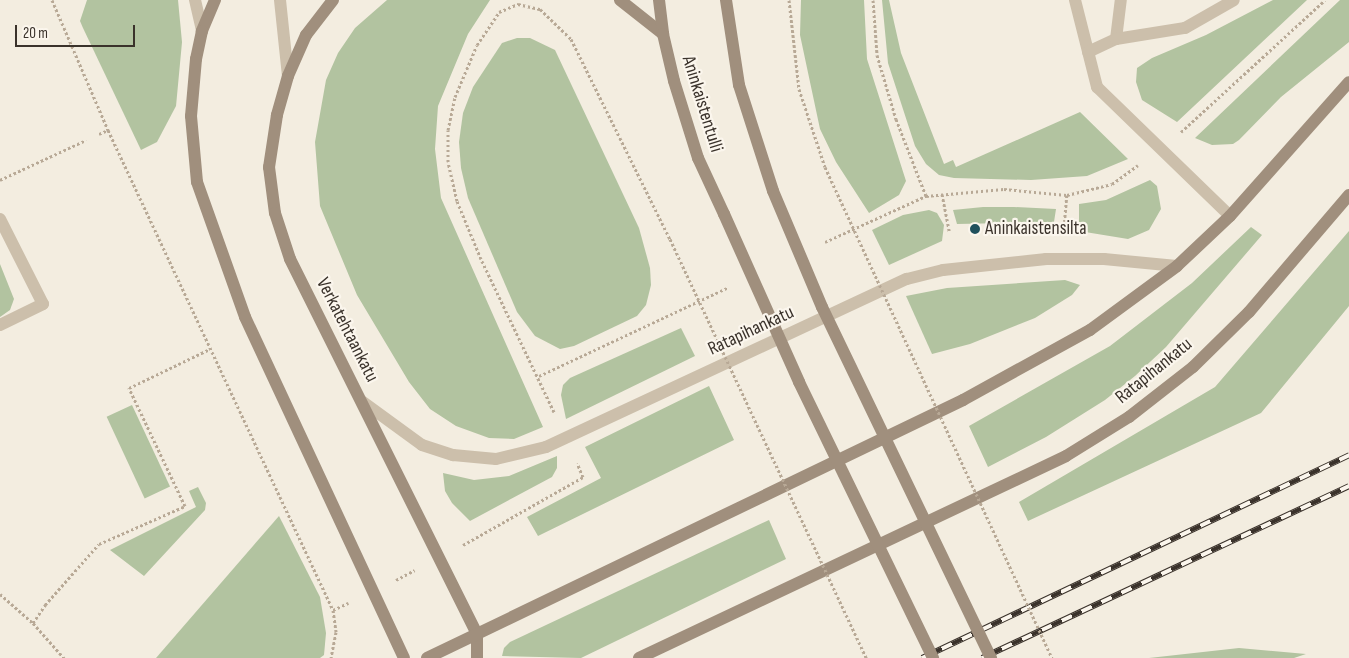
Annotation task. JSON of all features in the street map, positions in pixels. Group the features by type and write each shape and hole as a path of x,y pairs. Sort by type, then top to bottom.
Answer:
{"main road":[{"path":"215,0 202,30 191,116 198,182 245,316 404,658"},
{"path":"288,76 306,35 333,0"},
{"path":"620,0 663,34"},
{"name":"Aninkaistentulli","path":"659,0 663,34 698,158 799,382 933,658"},
{"path":"726,0 739,85 774,191 822,307 991,658"},
{"name":"Verkatehtaankatu","path":"288,76 276,115 269,167 276,213 290,259 363,402 477,634 477,658"},
{"path":"427,658 1042,359 1090,330 1177,266 1230,216 1349,82"},
{"name":"Ratapihankatu","path":"639,658 1066,456 1129,417 1193,368 1249,312 1349,195"}],"street":[{"path":"195,0 202,30"},
{"name":"Verkatehtaankatu","path":"280,0 288,76"},
{"path":"1075,0 1097,87 1230,216"},
{"path":"1116,39 1121,0"},
{"path":"1088,52 1116,39 1185,28 1234,0"},
{"path":"0,219 42,304 0,325"},
{"name":"Ratapihankatu","path":"363,402 422,445 474,458 513,456 552,444 907,279 943,270 1054,259 1104,259 1177,266"}],"path":[{"path":"52,0 108,130 333,610 336,632 331,658"},
{"path":"789,0 799,89 825,167 1052,658"},
{"path":"873,0 877,55 896,119 926,196"},
{"path":"817,246 926,196 1004,189 1068,195 1112,184 1161,148 1325,0"},
{"path":"736,284 539,376 480,259 457,201 448,162 448,130 455,97 477,45 499,12 519,2 540,9 571,39 670,239 866,658"},
{"path":"99,134 108,130"},
{"path":"0,180 86,140"},
{"path":"942,194 949,231"},
{"path":"1064,227 1068,195"},
{"path":"33,623 99,544 185,506 129,388 210,349"},
{"path":"0,594 33,623 64,658"}],"green space":[{"path":"87,0 178,0 182,42 176,106 157,142 141,150 80,21"},
{"path":"387,0 490,0 468,34 438,106 435,149 441,198 543,427 514,439 489,438 456,426 430,409 409,382 357,295 320,206 315,142 326,80 338,53 355,28"},
{"path":"801,0 864,0 867,59 906,181 899,195 869,213 836,162 820,129 800,35"},
{"path":"882,0 889,0 901,53 944,164 953,160 956,167 1080,112 1128,159 1087,176 1031,180 954,178 939,175 926,164 915,146 888,63"},
{"path":"1273,0 1307,0 1177,122 1142,100 1136,82 1137,68 1152,58 1206,35"},
{"path":"1340,0 1349,0 1349,42 1281,97 1233,144 1212,145 1195,138"},
{"path":"517,38 530,38 555,50 639,228 650,268 651,285 646,305 637,316 574,346 560,349 535,336 517,312 468,198 461,168 459,142 463,113 473,87 502,43"},
{"path":"1150,180 1157,186 1161,209 1149,230 1128,239 1079,231 1079,204 1106,200"},
{"path":"983,207 1056,209 1054,222 957,224 953,210"},
{"path":"929,210 937,213 944,225 942,241 889,265 872,230 903,215"},
{"path":"1251,227 1262,235 1166,347 1135,376 1105,400 1046,437 988,467 969,426 1110,346 1192,283"},
{"path":"1349,231 1349,306 1261,413 1028,521 1019,502 1215,387"},
{"path":"0,264 14,299 10,310 0,317"},
{"path":"1065,280 1080,285 1072,295 1035,318 970,344 932,354 906,296 947,288"},
{"path":"681,328 695,356 566,419 561,395 563,385 570,378"},
{"path":"709,386 734,440 538,536 527,517 601,478 585,447"},
{"path":"132,405 170,487 145,498 107,417"},
{"path":"557,456 557,468 552,477 470,521 452,503 445,491 443,473 474,480 509,476"},
{"path":"198,487 206,503 205,510 144,576 110,550 196,507 189,491"},
{"path":"279,516 320,597 326,633 324,655 320,658 156,658"},
{"path":"769,520 786,559 581,658 502,656 504,648 510,642"},
{"path":"1239,648 1306,654 1294,658 1149,658"}],"railway":[{"path":"922,658 1349,455"},
{"path":"982,658 1349,486"}],"place":[{"name":"Aninkaistensilta","path":"975,229"}]}
